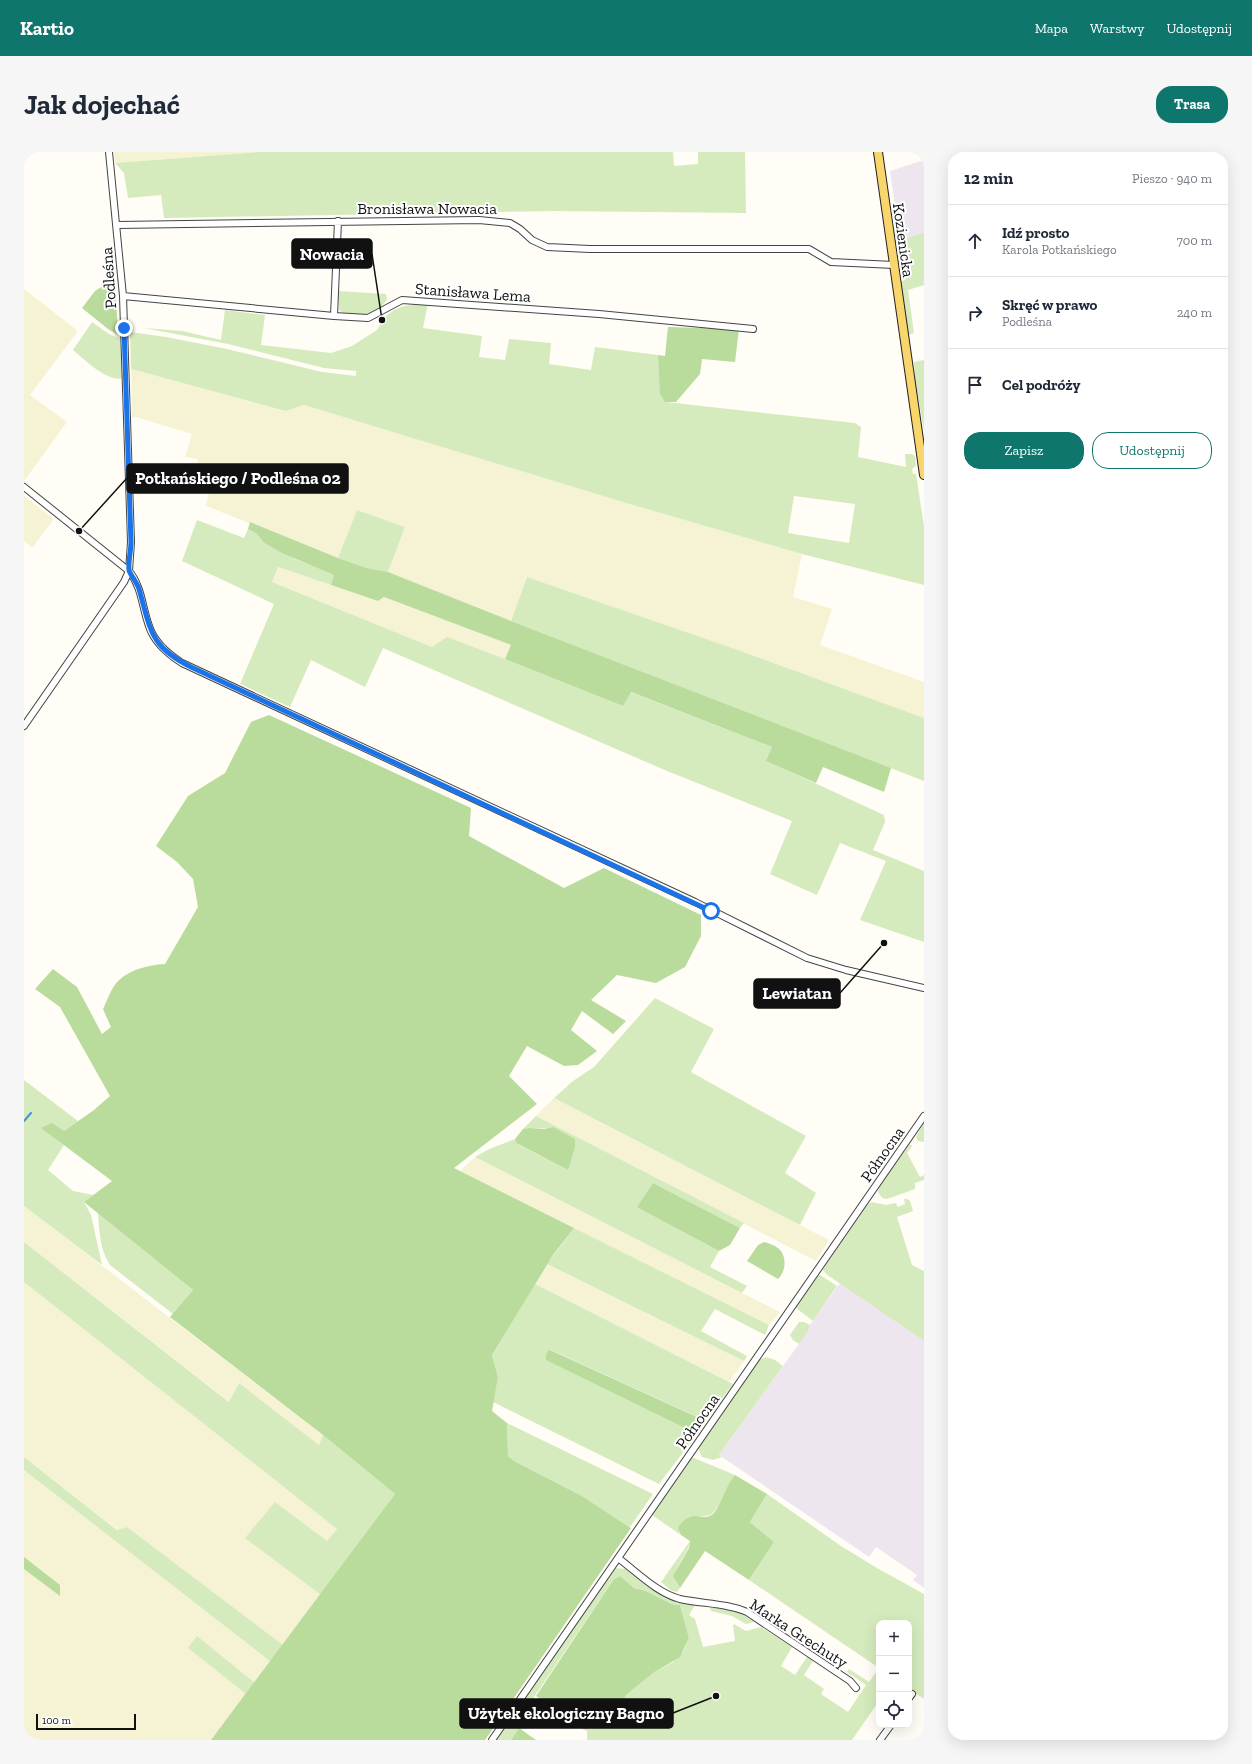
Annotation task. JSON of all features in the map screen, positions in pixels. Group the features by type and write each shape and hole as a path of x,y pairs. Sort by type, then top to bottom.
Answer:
{"main road":[{"name":"Kozienicka","path":"878,152 924,475"}],"street":[{"name":"Podleśna","path":"110,152 123,296 131,542 129,571"},
{"name":"Bronisława Nowacia","path":"117,225 338,221 500,221 510,223 520,229 532,240 547,247 590,249 809,249 831,262 894,265"},
{"path":"334,316 338,221"},
{"name":"Stanisława Lema","path":"123,296 368,318 402,300 599,314 753,329"},
{"path":"24,487 129,571 139,588 152,634 168,652 186,665 695,902 807,958 846,970 924,988"},
{"path":"24,726 124,582 129,571"},
{"name":"Północna","path":"492,1740 924,1116"},
{"name":"Marka Grechuty","path":"618,1558 668,1594 681,1599 734,1607 747,1612 850,1681 856,1688"},
{"path":"880,1740 888,1728"}],"shaded area":[{"path":"114,152 258,152 115,163"},
{"path":"924,160 924,232 900,241 890,171"},
{"path":"24,289 78,331 30,395 67,422 24,481"},
{"path":"131,369 284,411 304,405 626,503 802,554 793,597 832,609 820,645 924,682 924,718 738,650 527,577 511,621 388,572 405,527 357,510 338,558 206,506 213,476 196,468 198,459 185,457 192,434 136,417 132,418"},
{"path":"24,496 54,519 32,548 24,541"},
{"path":"278,567 378,601 384,597 511,645 505,659 447,638 432,647 272,582"},
{"path":"554,1098 829,1240 816,1261 536,1116"},
{"path":"475,1157 780,1312 769,1325 460,1171"},
{"path":"24,1206 323,1435 319,1445 239,1384 230,1402 24,1242"},
{"path":"547,1264 744,1361 729,1382 535,1284"},
{"path":"24,1282 337,1529 327,1541 246,1538 321,1595 283,1645 127,1527 118,1530 24,1457"},
{"path":"840,1283 924,1341 924,1588 913,1580 917,1575 876,1547 869,1557 719,1455 809,1330 807,1329"},
{"path":"24,1470 271,1662 211,1740 24,1740"}],"green space":[{"path":"258,152 673,152 674,166 698,164 698,152 745,152 746,213 554,211 164,218 161,195 128,198 124,173 115,163"},
{"path":"898,226 900,241 924,232 924,285 908,290 914,333 908,335 900,282 905,280 904,273 899,271 896,255 901,254 900,247 895,244 893,228"},
{"path":"115,278 118,335 108,329 82,308 95,291"},
{"path":"338,291 386,294 387,299 383,305 373,312 361,315 347,314 341,312 339,309"},
{"path":"428,303 423,328 482,336 479,357 505,360 509,339 551,343 549,364 591,370 595,347 658,355 660,374 666,402 855,423 861,427 858,457 906,467 905,454 912,454 915,456 916,466 912,469 913,474 916,474 924,526 924,585 802,554 626,503 304,405 285,411 131,369 130,332 166,337 227,349 322,372 356,376 356,371 324,368 228,344 144,328 182,331 221,340 225,310 265,315 261,345 331,353 352,346 377,330 385,317 394,310 404,306","holes":["794,496 855,504 849,543 788,533"]},
{"path":"92,322 109,334 121,339 123,378 117,379 103,374 73,350"},
{"path":"668,327 739,329 735,362 702,359 700,374 676,402 665,402 660,394 658,355 665,356"},
{"path":"924,360 924,431 915,379 914,362"},
{"path":"357,510 405,527 388,572 367,568 338,558"},
{"path":"197,520 244,538 248,529 257,534 264,543 295,559 335,575 331,585 278,567 272,582 432,647 447,637 623,706 630,692 772,747 767,761 884,815 885,822 873,850 924,871 924,942 860,920 886,861 840,843 817,895 770,874 792,821 667,771 383,648 365,687 311,660 290,707 240,684 274,604 182,561"},
{"path":"250,522 338,558 367,568 388,572 891,768 884,792 823,767 816,783 766,761 772,747 631,692 623,706 505,659 511,645 384,597 378,601 331,585 334,575 284,554 264,543 257,534 248,529"},
{"path":"527,577 738,650 924,718 924,781 511,621"},
{"path":"269,715 471,808 469,836 564,888 604,868 701,915 701,936 685,967 656,983 617,975 591,1000 626,1021 613,1034 582,1011 571,1030 597,1051 578,1065 564,1066 527,1046 509,1076 537,1104 454,1168 574,1228 553,1255 492,1355 498,1377 492,1411 507,1423 508,1456 514,1461 582,1496 631,1528 485,1740 211,1740 395,1494 323,1435 170,1317 193,1290 84,1202 112,1181 41,1128 52,1123 64,1131 94,1110 110,1096 60,1007 35,989 53,969 77,987 102,1034 111,1027 103,1009 111,991 118,981 128,973 140,968 165,964 198,907 193,879 177,862 156,846 188,796 225,773 251,722"},
{"path":"655,998 714,1029 691,1072 806,1136 785,1173 816,1193 800,1225 554,1098 573,1081 594,1067"},
{"path":"24,1080 78,1121 64,1131 42,1128 64,1145 48,1170 73,1191 93,1195 84,1202 91,1215 102,1265 24,1206"},
{"path":"536,1116 744,1223 740,1228 653,1183 638,1207 719,1251 710,1267 747,1286 742,1293 475,1157 487,1150 515,1139 516,1143 519,1145 568,1170 553,1127 523,1129"},
{"path":"924,1122 924,1142 918,1141 916,1137"},
{"path":"553,1127 575,1139 575,1147 568,1170 516,1143 515,1139 523,1129 544,1129"},
{"path":"910,1144 912,1146 907,1153 920,1177 924,1175 924,1180 915,1183 915,1189 887,1199 882,1198 878,1192 880,1185"},
{"path":"653,1183 740,1228 730,1245 719,1251 637,1207"},
{"path":"904,1199 910,1201 913,1211 897,1217 912,1265 924,1271 924,1341 826,1274 823,1270 868,1204 872,1202 886,1205 896,1203 898,1207 905,1204"},
{"path":"98,1213 193,1290 173,1314 110,1265 102,1246"},
{"path":"574,1228 769,1325 765,1335 715,1309 701,1331 747,1356 744,1361 547,1264"},
{"path":"24,1242 229,1402 239,1383 319,1445 323,1435 395,1494 321,1595 245,1538 275,1502 327,1541 337,1529 24,1282"},
{"path":"764,1242 772,1244 782,1252 784,1268 778,1279 747,1261 758,1245"},
{"path":"820,1275 837,1286 813,1321 796,1308"},
{"path":"535,1284 733,1384 700,1428 702,1425 697,1417 551,1350 547,1360 697,1434 659,1484 493,1402 498,1377 492,1355"},
{"path":"799,1322 804,1322 810,1325 809,1330 799,1344 793,1340 790,1335"},
{"path":"550,1350 697,1417 701,1425 700,1429 697,1434 546,1360 546,1355"},
{"path":"766,1357 775,1360 783,1366 719,1455 722,1457 713,1460 702,1457 698,1448 759,1360"},
{"path":"507,1423 653,1494 630,1527 582,1496 514,1461 508,1456"},
{"path":"24,1457 117,1530 127,1527 283,1645 271,1662 24,1470"},
{"path":"691,1458 735,1475 713,1513 708,1516 688,1517 678,1528 681,1535 652,1515"},
{"path":"735,1475 767,1494 750,1522 774,1542 749,1580 705,1551 680,1588 673,1576 689,1548 690,1541 681,1535 678,1528 683,1521 692,1516 705,1517 713,1514"},
{"path":"767,1494 841,1546 924,1594 924,1699 912,1691 912,1620 876,1620 876,1666 749,1580 774,1542 750,1522"},
{"path":"690,1541 686,1553 676,1570 676,1582 680,1588 677,1592 672,1591 661,1582"},
{"path":"24,1557 60,1585 60,1596 24,1569"},
{"path":"615,1568 625,1569 665,1598 695,1605 689,1615 695,1619 703,1647 735,1641 734,1624 746,1631 761,1627 792,1647 781,1666 795,1675 807,1657 813,1661 804,1675 824,1689 821,1694 848,1712 866,1685 847,1672 849,1669 869,1682 876,1672 876,1705 852,1740 587,1740 587,1731 583,1729 591,1729 601,1724 623,1701 626,1695 653,1673 673,1662 684,1650 689,1638 680,1605 672,1604 646,1591 634,1588 620,1576 614,1579 528,1706 523,1702"},
{"path":"620,1576 634,1588 646,1591 672,1604 680,1605 689,1638 680,1657 653,1673 626,1695 623,1701 625,1706 620,1713 613,1709 597,1726 583,1729 536,1696 614,1579"},
{"path":"710,1607 739,1612 754,1622 746,1624 732,1616 711,1611"},
{"path":"197,1636 255,1683 246,1694 188,1648"},
{"path":"513,1715 520,1718 516,1726 519,1728 511,1740 496,1740"},
{"path":"519,1728 536,1740 511,1740"}],"waterway":[{"path":"24,1121 31,1113"}],"place":[{"name":"Nowacia","path":"382,320"},
{"name":"Potkańskiego / Podleśna 02","path":"79,531"},
{"name":"Lewiatan","path":"884,943"},
{"name":"Użytek ekologiczny Bagno","path":"716,1696"}],"route":[{"path":"124,328 131,542 129,571 137,582 149,628 162,647 182,663 695,902 711,911"}]}
